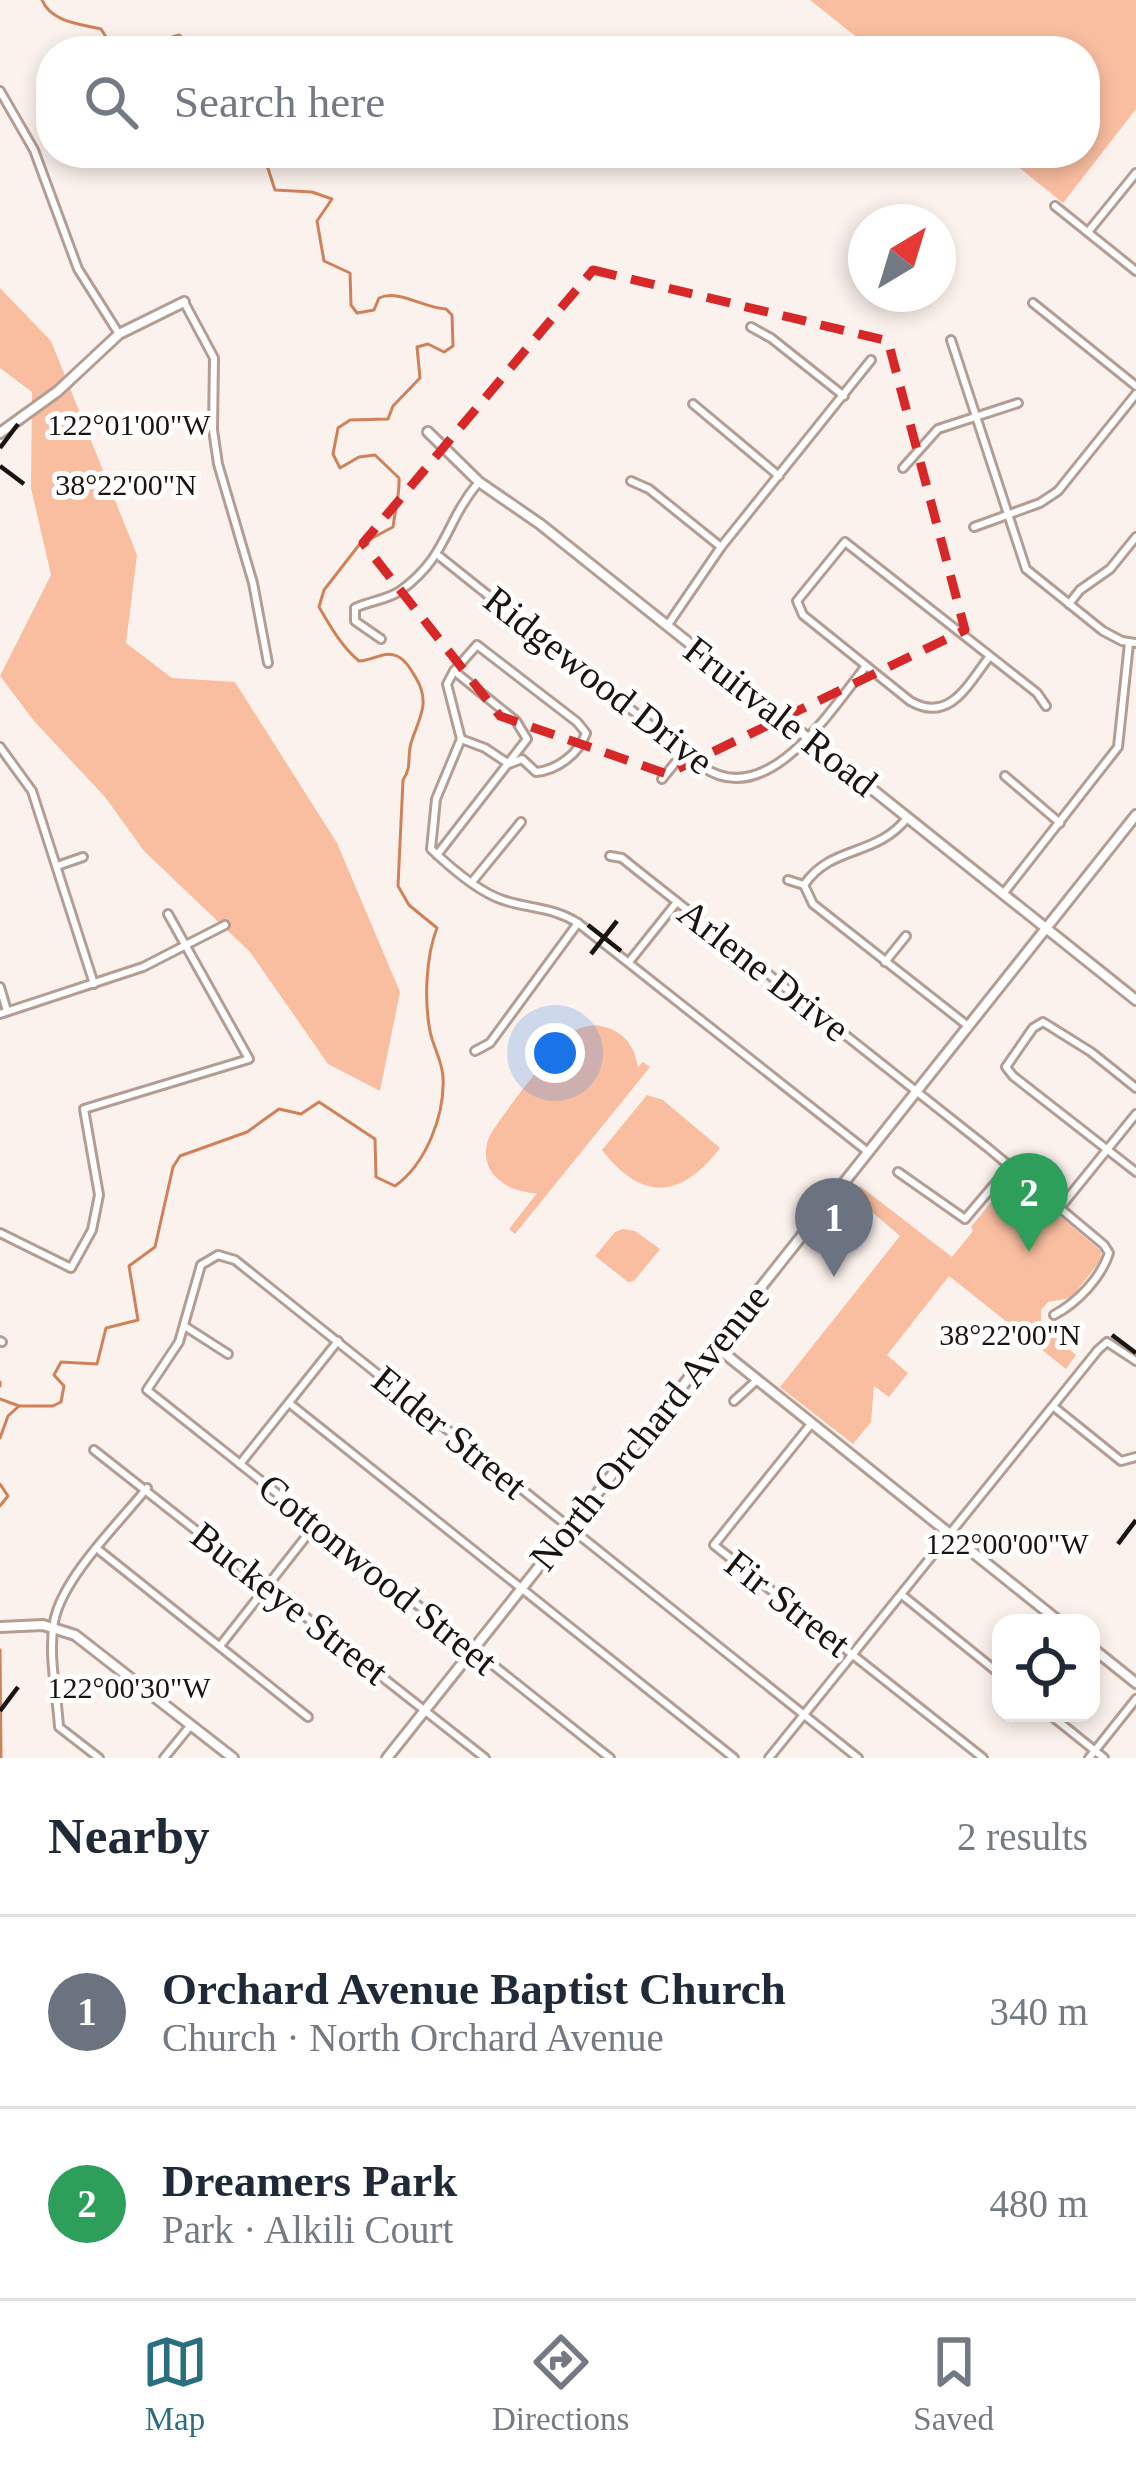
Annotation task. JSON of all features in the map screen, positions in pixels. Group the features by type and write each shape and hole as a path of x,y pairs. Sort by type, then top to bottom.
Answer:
{"street":[{"path":"0,92 36,155"},
{"path":"41,168 78,269 119,334"},
{"path":"1088,232 1136,173"},
{"path":"1055,206 1136,271"},
{"path":"0,433 58,392 119,334 184,302 214,358 213,430 218,464 253,583 268,663"},
{"path":"974,527 1058,491 1136,390 1033,303"},
{"path":"752,328 844,396"},
{"path":"951,340 1027,569 1103,631 1133,643 1118,747 1004,893"},
{"path":"667,626 721,547 872,360"},
{"path":"903,468 930,434 1018,403"},
{"path":"693,404 778,476"},
{"name":"Fruitvale Road","path":"428,432 479,482 540,524 1136,1000"},
{"path":"381,639 355,621 355,608 397,594 439,556 454,517 479,482"},
{"path":"631,482 649,489 721,547"},
{"path":"1069,604 1110,569 1136,537"},
{"path":"990,656 956,701 938,710 916,704 803,615 797,605 845,542 990,656 1037,693 1046,706"},
{"name":"Ridgewood Drive","path":"439,556 712,774 732,777 785,762 866,666"},
{"path":"509,764 523,759 536,772 549,771 579,748 586,734 577,722 477,645 447,684 461,740 436,799 431,849 498,899 545,906 578,922 868,1152"},
{"path":"437,855 522,749 526,732 454,671"},
{"path":"461,740 509,764"},
{"path":"0,747 32,791 94,984"},
{"path":"662,779 684,752"},
{"path":"1005,776 1060,823"},
{"name":"North Orchard Avenue","path":"387,1758 1136,815"},
{"path":"804,885 823,864 887,840 908,818"},
{"path":"472,882 521,822"},
{"name":"Arlene Drive","path":"610,856 622,858 916,1091 1109,1252 1106,1263 1072,1305 1054,1315"},
{"path":"57,866 83,857"},
{"path":"788,880 804,885 813,904 968,1026"},
{"path":"628,962 677,902"},
{"path":"0,1233 71,1268 92,1230 99,1195 83,1109 249,1059 168,914"},
{"path":"475,1052 490,1042 578,922"},
{"path":"0,987 4,1012 143,967 225,925"},
{"path":"885,962 906,936"},
{"path":"1136,1088 1091,1052 1042,1022 1006,1067 1136,1172"},
{"path":"1059,1209 1136,1114"},
{"path":"898,1172 965,1219 1010,1166"},
{"name":"Elder Street","path":"185,1326 197,1274 206,1260 218,1255 232,1258 858,1758"},
{"path":"185,1326 228,1354"},
{"name":"Cottonwood Street","path":"185,1326 166,1366 147,1390 610,1758"},
{"path":"240,1464 338,1341"},
{"path":"769,1758 1107,1342 1136,1361"},
{"path":"714,1345 1050,1614"},
{"path":"734,1401 757,1380"},
{"path":"289,1403 734,1758"},
{"path":"1054,1406 1121,1461 1136,1456"},
{"name":"Fir Street","path":"811,1424 714,1545 983,1758"},
{"name":"Buckeye Street","path":"94,1450 485,1758"},
{"path":"99,1758 59,1727 53,1627 65,1593 147,1488"},
{"path":"220,1646 316,1524"},
{"path":"99,1550 308,1717"},
{"path":"902,1595 992,1668"},
{"path":"5,1627 53,1627 85,1641 233,1758"},
{"path":"1100,1654 1136,1683"},
{"path":"1092,1754 1136,1700"},
{"path":"1058,1722 1092,1754 1104,1758"},
{"path":"164,1758 191,1725"}],"highlighted area":[{"path":"593,270 888,341 965,630 667,774 500,716 363,543"}],"shaded area":[{"path":"810,0 1136,0 1136,109 1100,155 1100,36 855,36"},
{"path":"1020,168 1090,168 1063,203"},
{"path":"0,288 51,341 137,555 126,643 172,678 235,682 337,843 400,992 380,1091 328,1064 250,952 144,851 105,797 34,721 0,676 51,575 31,488 32,392 0,368"},
{"path":"595,1025 619,1033 633,1050 638,1067 643,1062 650,1067 515,1234 509,1229 537,1193 516,1190 498,1179 487,1163 488,1140 562,1042 575,1031"},
{"path":"647,1095 663,1100 720,1148 676,1185 661,1188 632,1179 602,1150"},
{"path":"1010,1179 1101,1251 1100,1261 1071,1298 1048,1302 1041,1310 1041,1326 1076,1355 1066,1369 949,1276 887,1355 908,1373 889,1397 874,1386 871,1422 853,1444 780,1387 900,1236 852,1195 860,1186 952,1257"},
{"path":"623,1229 635,1231 660,1249 634,1281 628,1282 595,1256"}],"waterway":[{"path":"42,0 59,18 101,29 105,36"},
{"path":"176,36 180,36"},
{"path":"0,1438 8,1416 19,1406 61,1402 64,1386 54,1375 61,1362 97,1364 106,1328 138,1320 129,1266 155,1247 173,1167 180,1156 247,1132 279,1109 301,1114 319,1102 375,1139 376,1177 395,1186 424,1152 441,1107 442,1071 430,1031 427,992 437,928 409,905 398,886 403,780 423,695 410,669 397,656 359,661 319,607 324,590 359,545 393,527 399,490 399,478 375,455 359,457 340,468 333,454 338,428 350,420 388,419 393,406 420,378 417,347 428,344 444,352 453,346 452,315 446,309 395,296 379,298 374,310 357,313 351,305 350,273 324,261 317,221 332,199 312,192 275,190 268,168"},
{"path":"0,1399 19,1406"},
{"path":"0,1484 8,1496 0,1506"},
{"path":"0,1650 1,1758"}],"place":[{"name":"Dreamers Park","path":"1029,1252"},
{"name":"Orchard Avenue Baptist Church","path":"834,1277"}]}
